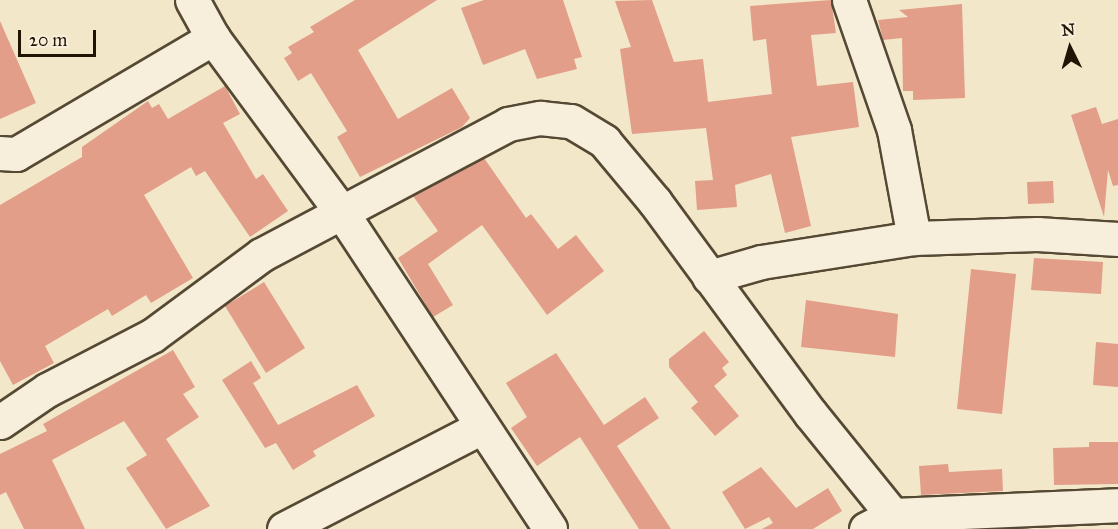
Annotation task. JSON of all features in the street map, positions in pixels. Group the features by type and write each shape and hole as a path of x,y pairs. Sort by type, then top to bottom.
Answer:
{"street":[{"path":"192,0 213,38 342,213 550,529"},
{"path":"849,0 894,130 914,238"},
{"path":"0,153 16,154 213,38"},
{"path":"0,422 47,390 153,335 261,255 508,124 540,118 571,120 604,141 709,278 888,524 1118,505"},
{"path":"709,278 761,262 914,238 1037,234 1118,240"},
{"path":"284,529 482,427"}],"building":[{"path":"355,0 437,0 358,50 398,119 452,88 470,118 462,127 360,177 337,137 347,131 311,73 298,81 284,58 292,53 288,47 314,32 310,27"},
{"path":"484,0 563,0 582,57 574,59 577,69 537,79 525,49 483,65 461,8"},
{"path":"652,0 674,62 703,59 708,102 772,94 766,39 753,41 750,6 831,0 836,33 811,35 817,86 853,82 859,127 791,137 811,226 785,233 771,174 735,185 737,207 697,210 695,181 713,180 706,128 632,134 620,49 631,47 615,1"},
{"path":"962,4 965,98 913,100 913,91 903,91 902,38 883,40 878,20 908,17 899,10"},
{"path":"0,21 36,103 0,119"},
{"path":"225,86 240,114 223,123 256,179 263,174 288,211 250,237 205,171 196,176 191,167 144,195 193,278 151,303 146,295 112,316 108,309 45,346 54,363 13,385 0,361 0,205 82,157 82,147 148,101 152,108 159,104 168,119"},
{"path":"1096,107 1102,124 1118,119 1118,185 1113,186 1108,170 1104,217 1071,115"},
{"path":"484,158 526,218 531,214 558,249 576,235 604,271 547,315 482,225 428,264 453,305 433,317 398,258 438,231 413,196"},
{"path":"1053,181 1054,203 1028,204 1027,182"},
{"path":"1034,258 1103,262 1101,294 1031,290"},
{"path":"971,269 1016,274 1002,414 957,409"},
{"path":"264,282 305,348 266,373 225,306"},
{"path":"806,300 898,314 895,357 801,347"},
{"path":"704,331 729,362 722,368 727,375 714,386 739,416 715,436 691,408 698,402 669,367 669,359"},
{"path":"1096,342 1118,344 1118,387 1093,385"},
{"path":"173,350 195,387 183,394 199,417 166,439 210,506 166,529 126,468 147,455 124,421 52,460 85,529 24,529 6,492 0,495 0,454 47,431 43,424"},
{"path":"556,353 604,425 645,397 659,418 617,446 671,529 639,529 580,437 537,466 511,428 527,417 506,383"},
{"path":"251,361 261,378 253,383 278,425 357,385 375,416 313,451 316,456 293,470 276,443 265,448 222,380"},
{"path":"1089,442 1118,442 1118,484 1054,485 1053,448 1089,447"},
{"path":"948,464 949,472 1002,469 1003,491 921,495 919,466"},
{"path":"761,467 796,508 828,488 842,511 813,529 762,529 773,523 769,517 745,529 722,492"}]}
